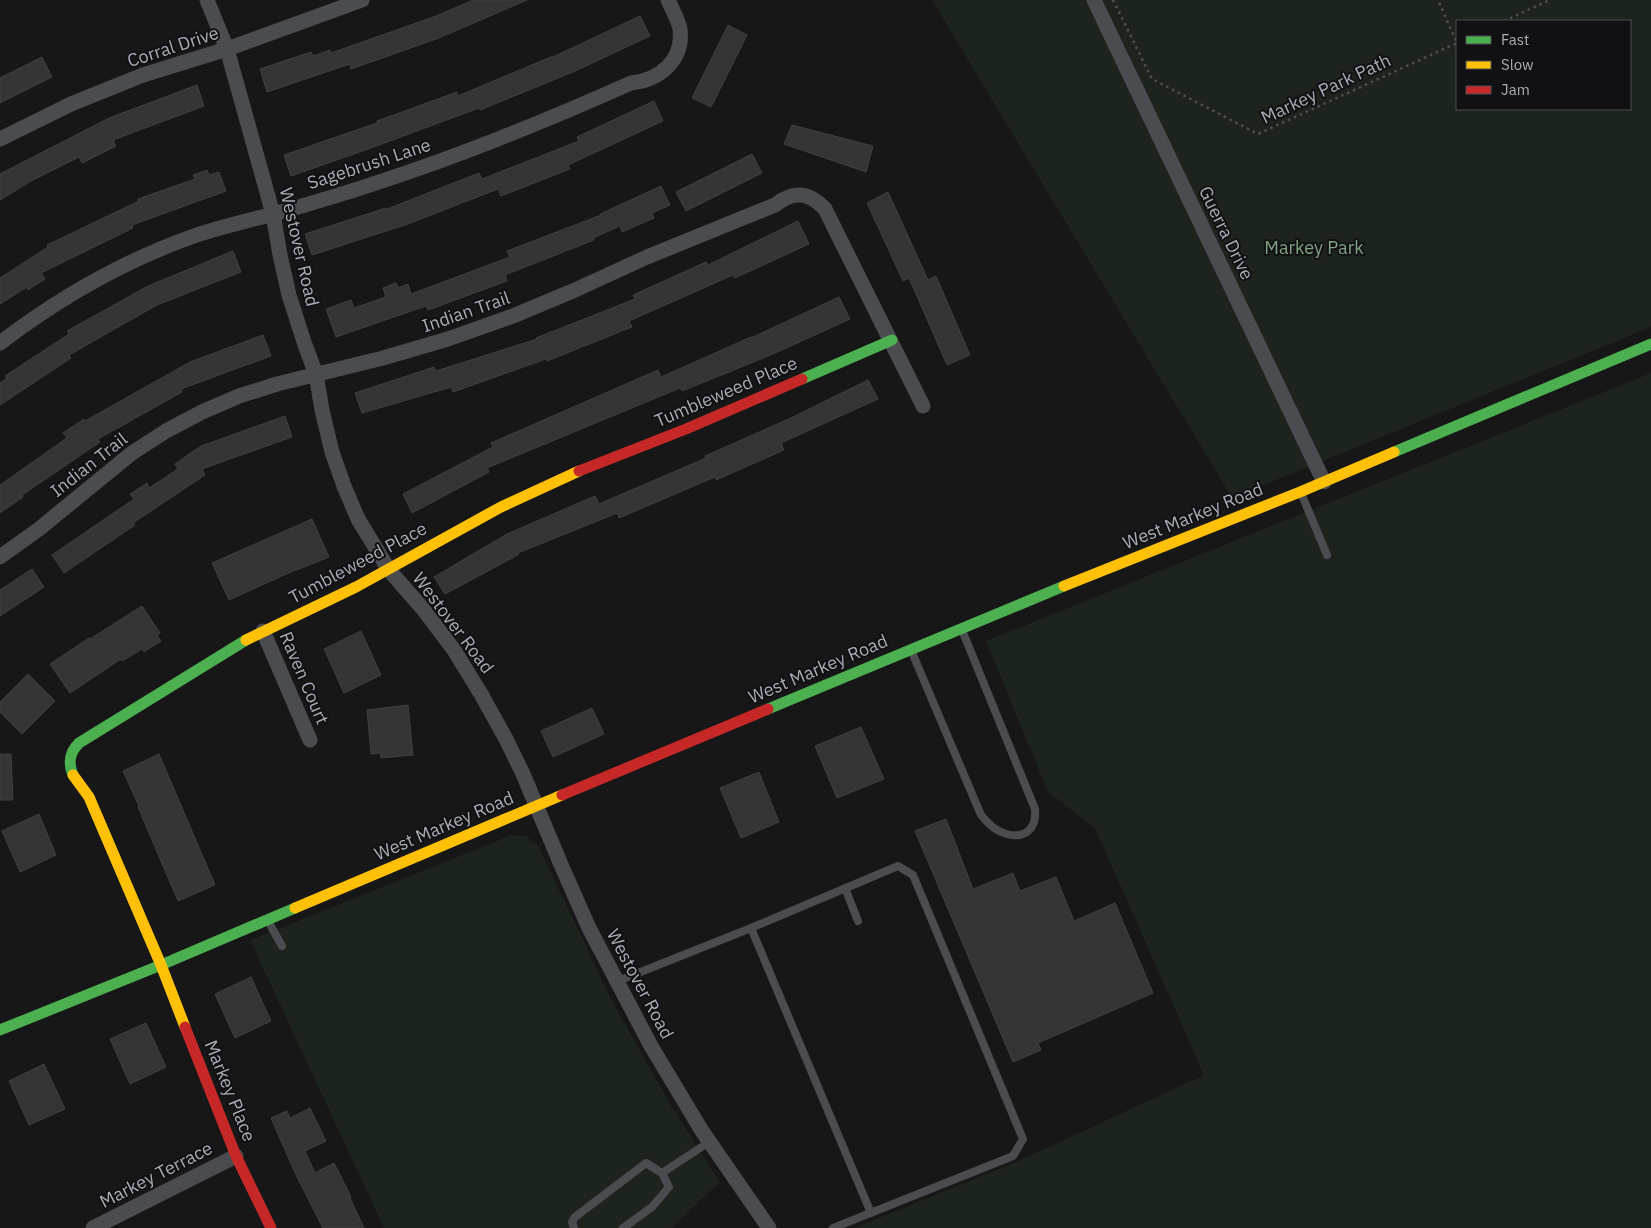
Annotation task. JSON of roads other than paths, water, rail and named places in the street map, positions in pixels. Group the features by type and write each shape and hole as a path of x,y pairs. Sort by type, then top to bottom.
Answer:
{"street":[{"name":"Westover Road","path":"207,0 227,49 273,214 289,295 316,374 332,452 358,519 389,570 423,609 454,650 482,694 506,739 589,928 651,1046 709,1142 769,1228"},
{"name":"Corral Drive","path":"0,139 71,104 143,75 227,49 362,0"},
{"name":"Guerra Drive","path":"1094,0 1324,482"},
{"name":"Sagebrush Lane","path":"0,344 31,320 69,295 134,260 194,236 238,222 343,194 420,169 547,120 631,83 657,76 668,67 675,56 679,44 680,29 669,3"},
{"name":"Indian Trail","path":"0,557 39,529 132,453 166,431 202,412 239,396 277,384 383,358 513,316 647,257 775,205 793,195 806,196 817,200 825,209 892,340 923,406"},
{"name":"Tumbleweed Place","path":"161,965 89,797 74,776 70,766 70,757 75,746 230,649 389,570 486,515 571,474 686,429 892,340"},
{"name":"West Markey Road","path":"0,1030 161,965 911,649 1053,590 1300,492 1651,344"},
{"name":"Raven Court","path":"263,631 310,740"},
{"name":"Markey Place","path":"161,965 236,1156 271,1228"},
{"name":"Markey Terrace","path":"93,1228 236,1156"}],"lane":[{"path":"1300,492 1327,555"},
{"path":"911,649 981,816 997,831 1015,837 1027,833 1036,820 1035,809 962,628"},
{"path":"618,981 751,928 898,866 913,875 1022,1139 1013,1156 833,1228"},
{"path":"845,888 858,921"},
{"path":"268,919 282,946"},
{"path":"751,928 871,1213"},
{"path":"662,1173 709,1142"},
{"path":"574,1228 572,1222 575,1217 646,1163 650,1164 657,1172 662,1173 669,1187 652,1207 623,1228"}],"park label":[{"name":"Markey Park","path":"1314,248"}]}
